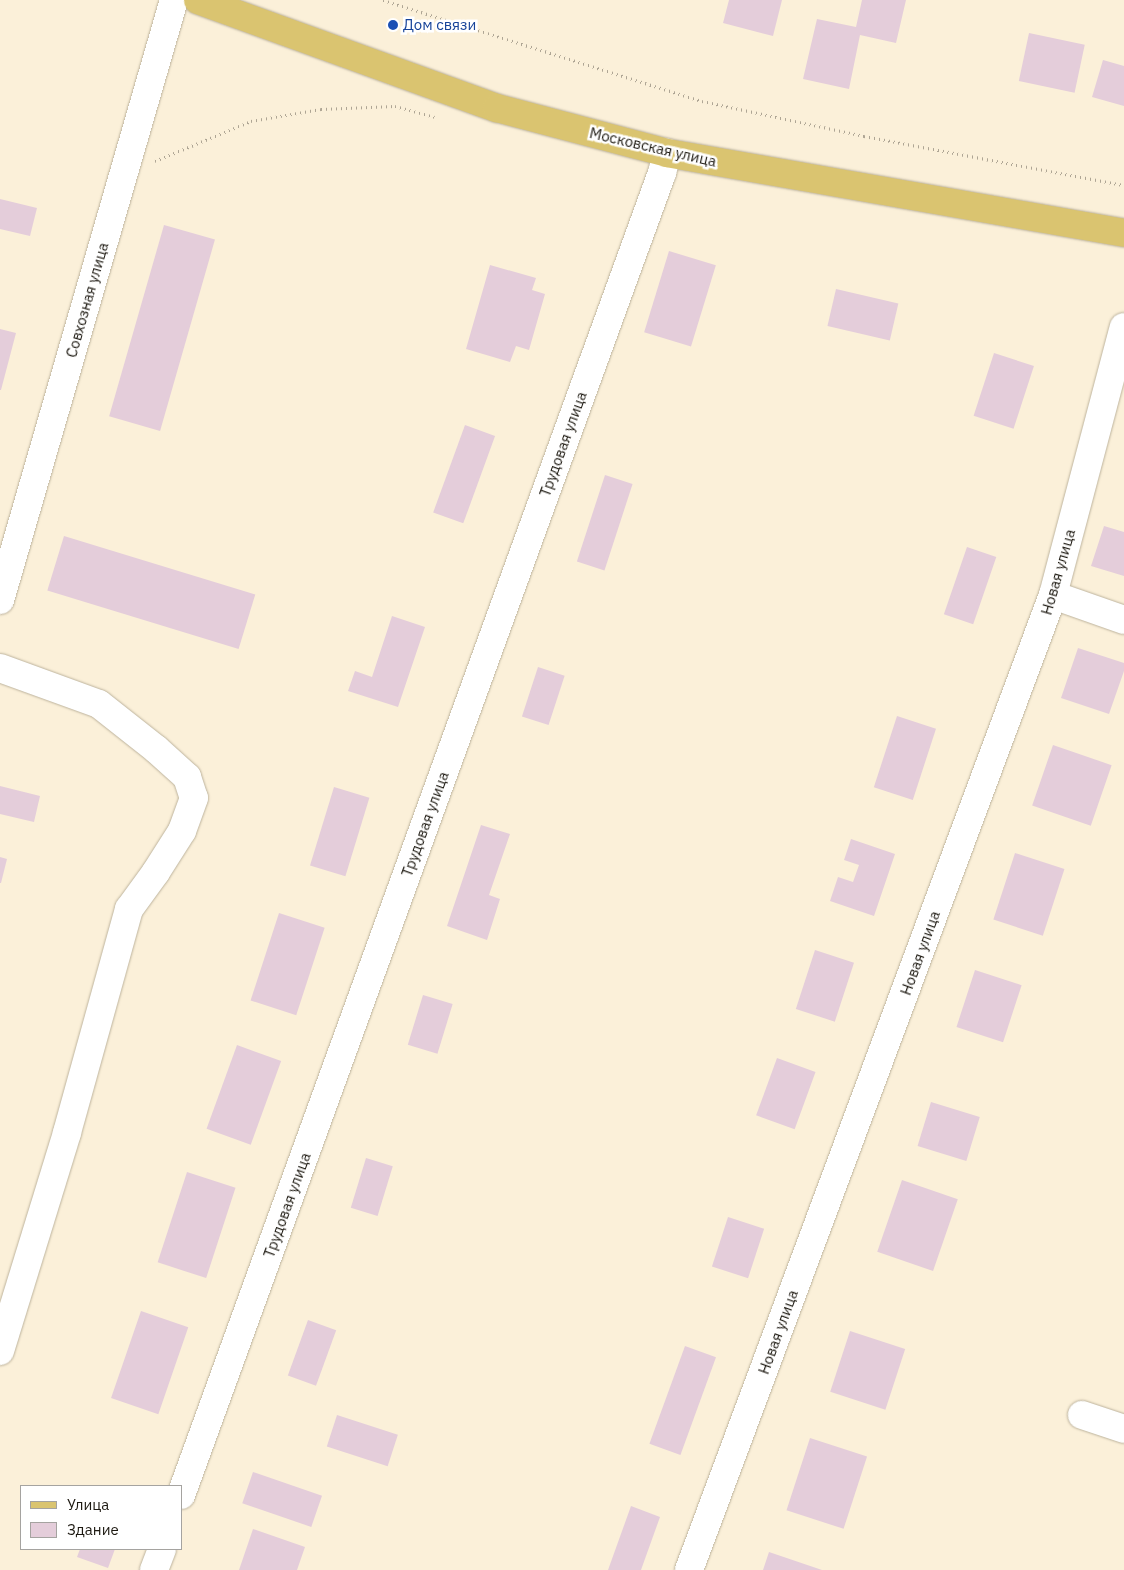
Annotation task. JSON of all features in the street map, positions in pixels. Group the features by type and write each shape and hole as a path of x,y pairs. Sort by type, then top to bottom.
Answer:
{"main road":[{"name":"Московская улица","path":"198,0 496,108 667,153 1124,233"}],"street":[{"name":"Совхозная улица","path":"0,600 174,0"},
{"name":"Трудовая улица","path":"182,1492 655,192 667,153"},
{"name":"Новая улица","path":"690,1570 1053,595 1124,327"},
{"path":"1053,595 1124,620"},
{"path":"0,668 99,704 156,749 187,777 194,798 182,831 156,872 129,909 67,1133 0,1352"},
{"path":"1082,1415 1124,1429"},
{"path":"154,1570 162,1550"}],"path":[{"path":"383,0 702,100 864,136 1124,185"}],"building":[{"path":"729,0 782,0 773,36 723,23"},
{"path":"862,0 906,0 896,43 860,35 849,89 803,79 817,19 856,27"},
{"path":"1029,33 1085,45 1075,93 1019,81"},
{"path":"1103,60 1124,66 1124,106 1092,97"},
{"path":"0,199 37,208 30,236 0,229"},
{"path":"164,225 215,240 160,431 109,416"},
{"path":"669,251 716,265 691,347 644,332"},
{"path":"490,265 536,278 532,290 545,294 529,350 516,346 510,362 466,349"},
{"path":"836,289 898,303 890,340 827,326"},
{"path":"0,329 16,333 1,390 0,390"},
{"path":"994,353 1034,366 1014,429 974,416"},
{"path":"465,425 495,436 463,523 433,512"},
{"path":"605,475 633,484 604,571 577,562"},
{"path":"1104,526 1124,532 1124,576 1091,566"},
{"path":"64,536 255,594 239,649 47,591"},
{"path":"967,547 996,557 973,624 944,614"},
{"path":"392,616 425,627 398,707 348,691 355,671 372,677"},
{"path":"1078,648 1124,663 1124,671 1109,714 1061,698"},
{"path":"538,667 565,676 549,725 522,716"},
{"path":"897,716 936,729 913,800 874,787"},
{"path":"1053,745 1112,765 1091,826 1032,806"},
{"path":"0,786 40,796 34,822 0,814"},
{"path":"334,787 369,798 345,876 310,865"},
{"path":"481,825 510,834 489,895 500,899 487,940 447,926"},
{"path":"851,839 895,854 874,916 830,901 838,877 853,882 859,865 844,860"},
{"path":"1015,853 1064,869 1043,936 993,920"},
{"path":"0,857 7,859 1,883 0,883"},
{"path":"279,913 325,928 296,1015 251,1000"},
{"path":"815,950 854,963 835,1022 796,1009"},
{"path":"975,970 1022,985 1003,1042 956,1027"},
{"path":"423,995 453,1004 437,1054 408,1045"},
{"path":"237,1045 281,1061 251,1145 207,1129"},
{"path":"777,1058 816,1072 795,1129 756,1115"},
{"path":"931,1102 980,1117 966,1161 918,1146"},
{"path":"366,1158 393,1166 378,1216 351,1208"},
{"path":"187,1172 236,1188 206,1278 158,1262"},
{"path":"902,1180 958,1199 933,1271 877,1252"},
{"path":"728,1217 764,1229 748,1278 712,1266"},
{"path":"141,1311 188,1327 158,1414 111,1398"},
{"path":"308,1320 336,1330 316,1386 288,1375"},
{"path":"850,1331 905,1349 885,1410 830,1392"},
{"path":"685,1346 716,1357 680,1455 649,1444"},
{"path":"337,1415 398,1435 388,1466 327,1446"},
{"path":"810,1438 867,1457 844,1529 787,1510"},
{"path":"253,1472 322,1496 311,1527 242,1503"},
{"path":"631,1506 660,1517 641,1570 608,1570"},
{"path":"253,1529 305,1547 297,1570 239,1570"},
{"path":"80,1550 115,1550 108,1568 77,1557"},
{"path":"769,1552 822,1570 763,1570"}],"place":[{"name":"Дом связи","path":"393,25"}]}
